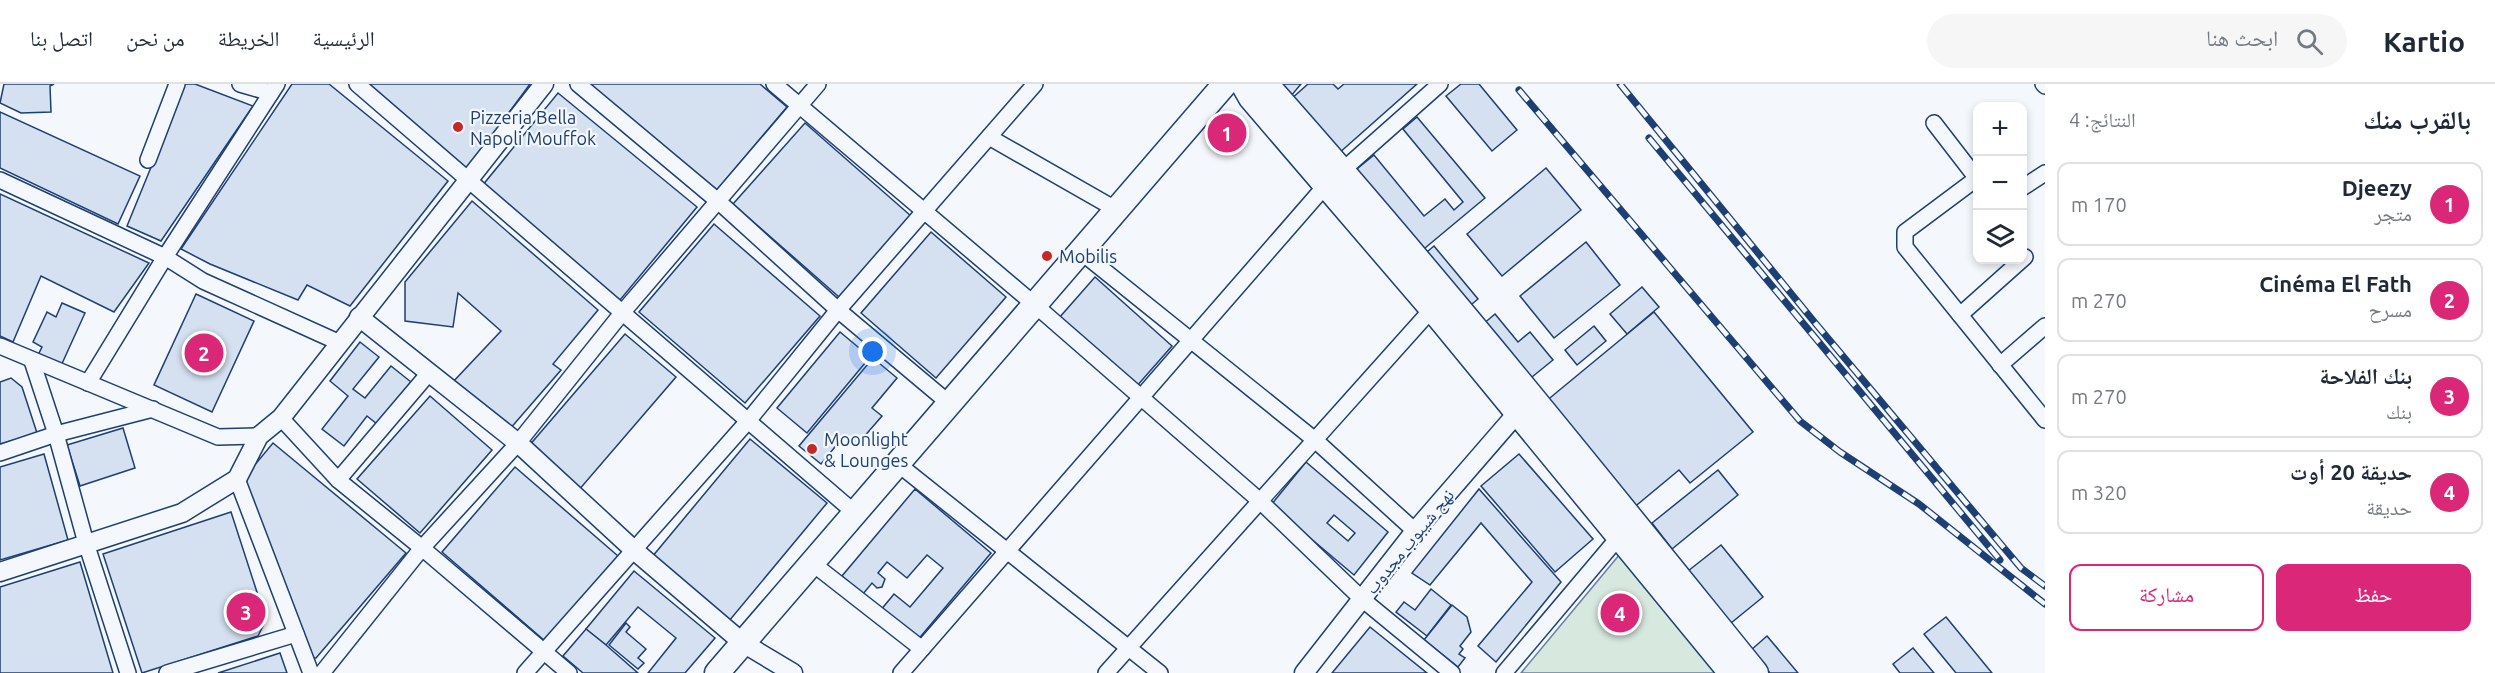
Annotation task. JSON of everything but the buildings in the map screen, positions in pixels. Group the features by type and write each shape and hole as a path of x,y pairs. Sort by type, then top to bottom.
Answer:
{"main road":[{"path":"717,673 1225,84"},
{"path":"1243,84 1251,98 1335,178"},
{"path":"1266,84 1335,178 1626,528 1756,673"},
{"path":"1626,528 1731,673"}],"street":[{"path":"148,160 177,84"},
{"path":"88,384 165,257 274,89 240,84"},
{"path":"357,84 855,513"},
{"path":"0,572 182,513 237,479 259,436 281,418 544,84"},
{"path":"578,84 719,202 838,310 950,404"},
{"path":"774,84 1035,305 1260,501 1362,599 1452,673"},
{"path":"322,673 422,548 518,443 622,313 818,84"},
{"path":"525,673 748,421 838,310 1035,84"},
{"path":"901,673 1335,178 1440,84"},
{"path":"1934,123 1973,174"},
{"path":"989,137 1117,210"},
{"path":"2027,185 2045,173"},
{"path":"0,180 165,257 203,281 340,343"},
{"path":"1973,182 1905,232 1905,247 2045,420"},
{"path":"1081,252 1315,440 1415,531"},
{"path":"1960,315 2017,264"},
{"path":"1106,673 1315,440 1441,304"},
{"path":"359,317 518,443 635,551 743,643 793,673"},
{"path":"2000,365 2045,326"},
{"path":"0,346 218,437 259,436"},
{"path":"32,361 56,434 86,543 128,673"},
{"path":"338,480 429,373"},
{"name":"نهج شيبوب مجدوب","path":"1304,673 1415,531 1525,404"},
{"path":"0,453 56,434 153,409"},
{"path":"281,418 338,480 569,673"},
{"path":"898,464 1160,673"},
{"path":"237,479 311,673"},
{"path":"1504,673 1626,528"},
{"path":"812,563 922,649"},
{"path":"167,673 296,634"}],"shaded area":[{"path":"1620,554 1718,673 1521,673"}],"railway":[{"path":"1620,84 1816,324 2021,568 2045,586"},
{"path":"1519,90 1800,421 1840,452 1919,504 2045,604"},
{"path":"1649,138 2000,560"}],"place":[{"name":"Pizzeria Bella Napoli Mouffok","path":"458,127"},
{"name":"Djeezy","path":"1227,133"},
{"name":"Mobilis","path":"1047,256"},
{"name":"Cinéma El Fath","path":"204,353"},
{"name":"Moonlight & Lounges","path":"812,449"},
{"name":"بنك الفلاحة","path":"246,612"},
{"name":"حديقة 20 أوت","path":"1620,613"}]}
